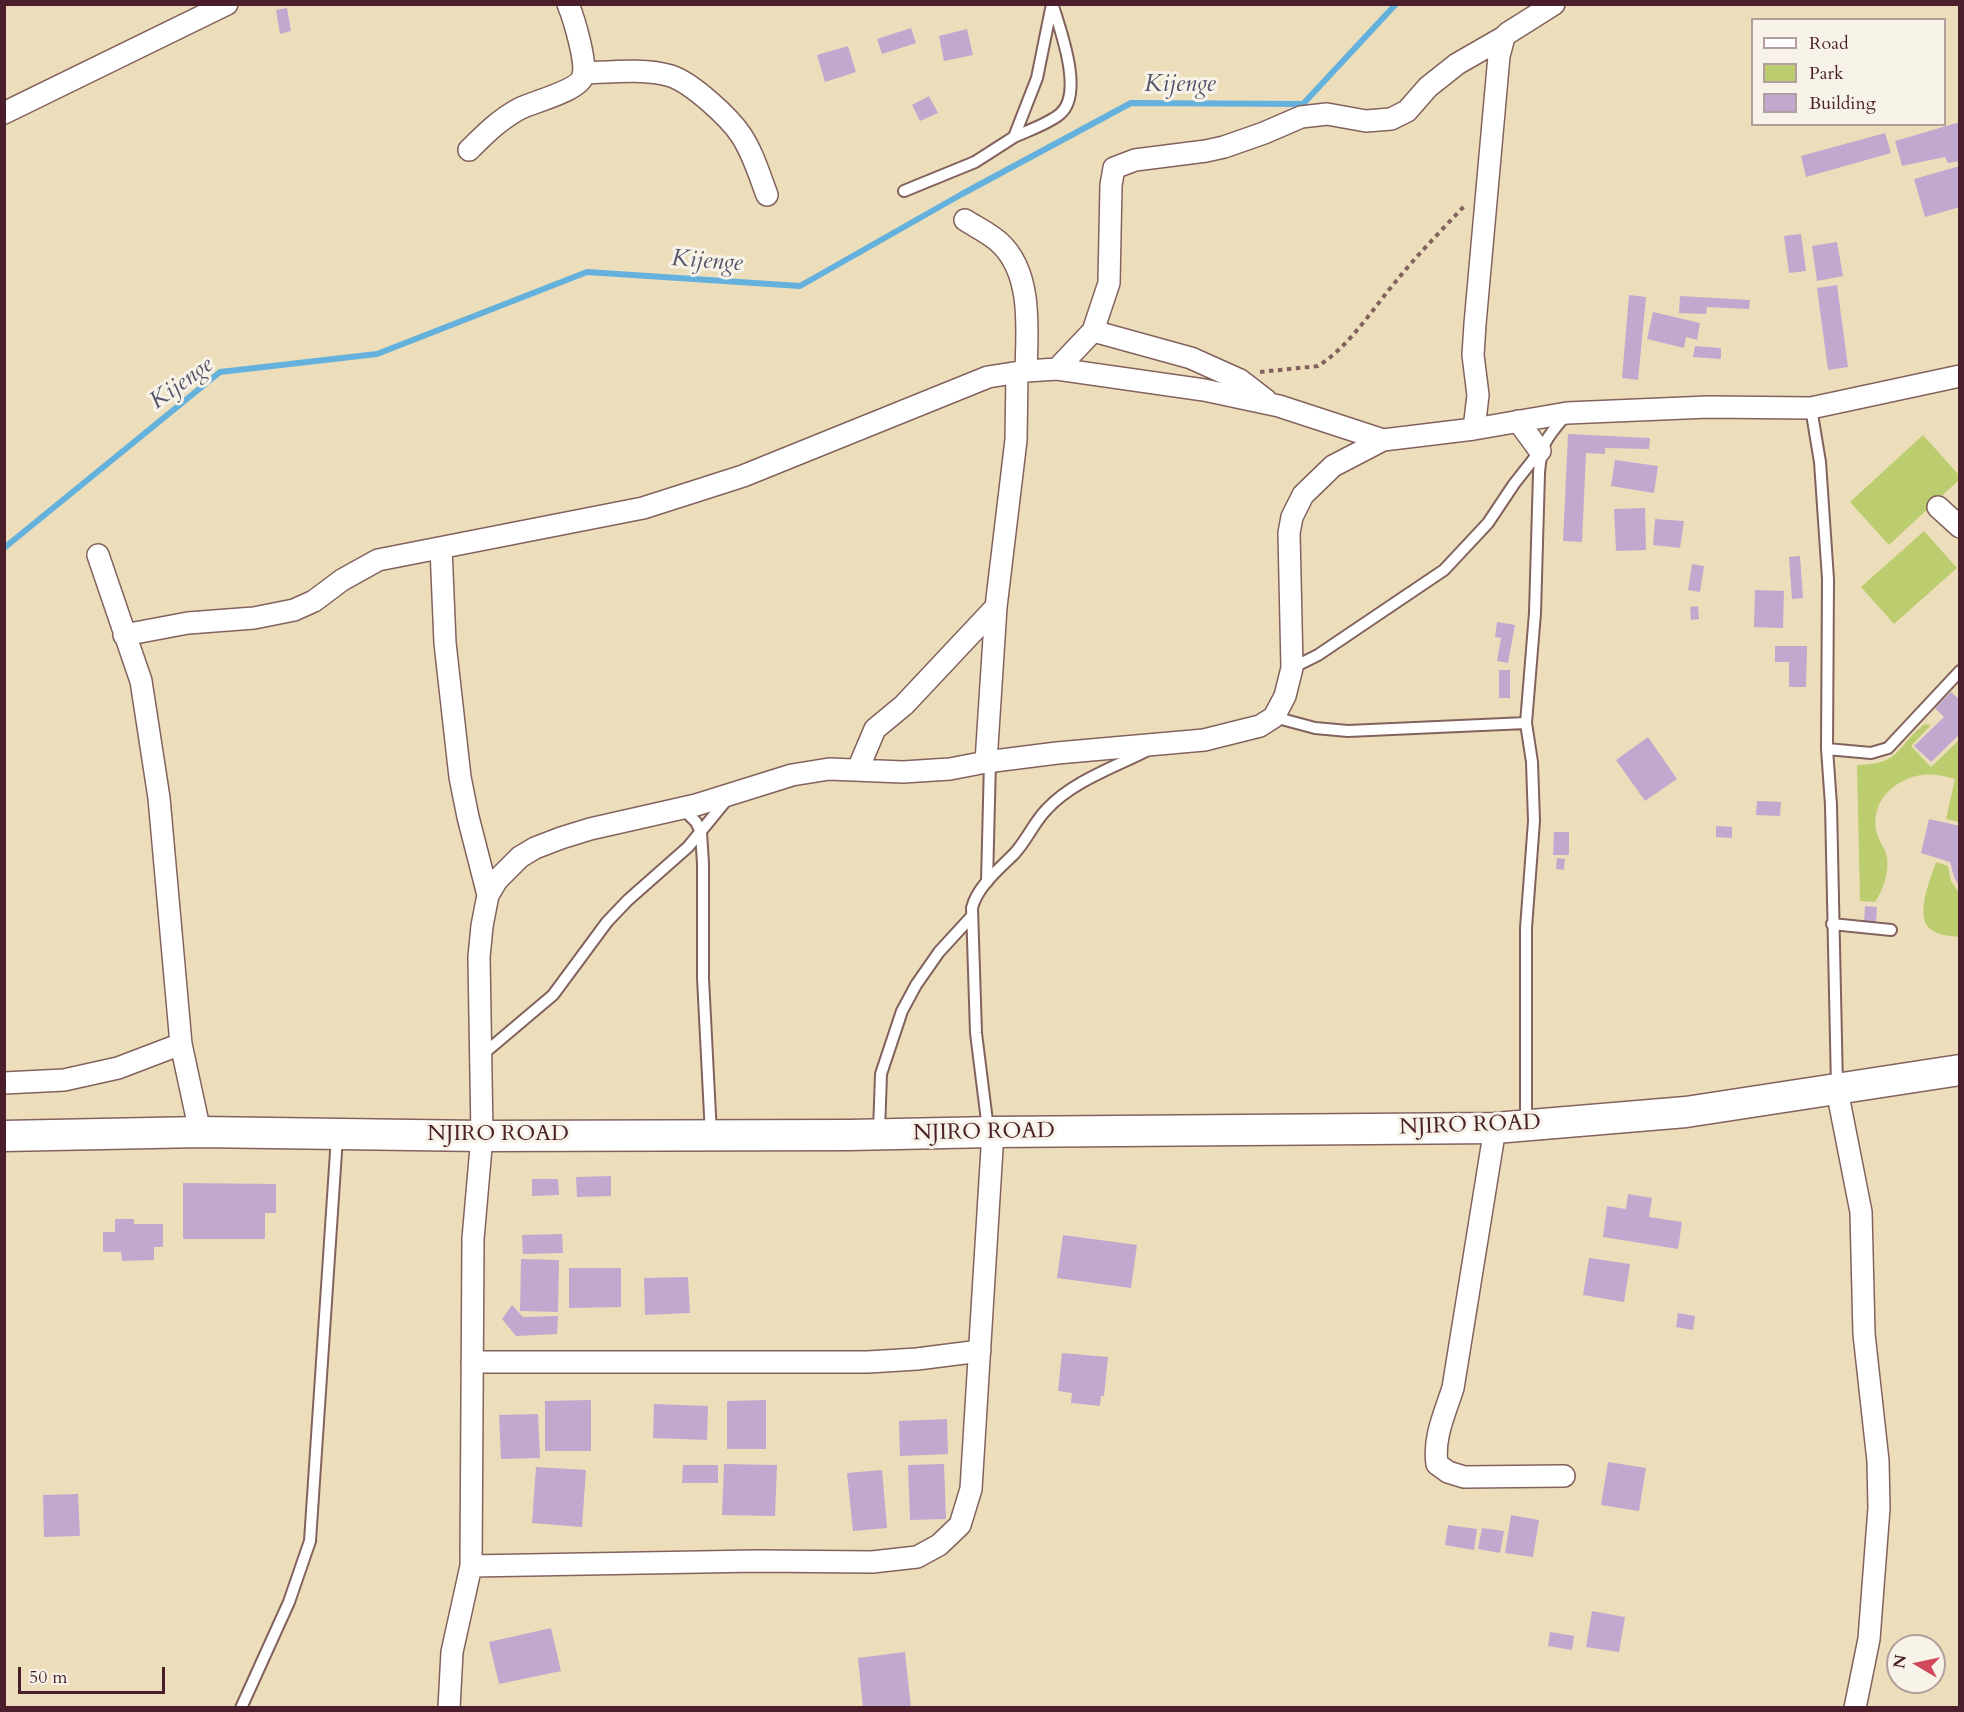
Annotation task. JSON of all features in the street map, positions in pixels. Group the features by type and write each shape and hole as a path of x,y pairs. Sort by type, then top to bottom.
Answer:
{"street":[{"path":"4,113 227,4"},
{"path":"469,150 493,125 520,108 579,83 584,73 580,45 568,4"},
{"path":"1057,369 1093,331 1109,283 1111,184 1114,168 1135,160 1224,147 1301,117 1326,114 1366,121 1391,119 1407,111 1428,87 1457,64 1554,4"},
{"path":"1474,429 1478,394 1473,355 1487,182 1499,56 1503,37"},
{"path":"584,73 636,72 671,76 693,87 740,133 751,153 767,195"},
{"path":"965,220 1000,242 1015,261 1022,284 1027,323 996,607 988,762"},
{"path":"1093,331 1191,358 1240,380 1272,404"},
{"path":"124,634 188,623 254,618 294,610 314,601 342,580 378,561 643,508 743,476 988,376 1057,369 1204,390 1272,404 1383,440"},
{"path":"449,1707 452,1652 471,1566 473,1239 482,1136 479,957 488,895 509,866 535,848 590,829 731,795 792,775 829,769 903,772 950,769 1057,753 1204,740 1260,726 1274,717 1285,696 1292,668 1289,533 1292,517 1303,495 1333,466 1383,440 1474,429 1567,414 1708,408 1811,408 1959,376"},
{"path":"1518,421 1540,452"},
{"path":"1938,507 1959,527"},
{"path":"441,548 445,643 460,777 488,895"},
{"path":"98,555 141,681 159,798 181,1044 200,1132"},
{"path":"858,769 875,729 904,705 996,607"},
{"path":"4,1083 64,1080 118,1068 181,1044"},
{"name":"NJIRO ROAD","path":"4,1136 200,1132 482,1136 879,1135 1495,1128 1686,1112 1959,1070"},
{"path":"1837,1090 1861,1212 1864,1334 1878,1461 1879,1496 1875,1576 1869,1639 1855,1707"},
{"path":"1495,1128 1453,1388 1435,1450 1437,1464 1448,1473 1464,1478 1564,1476"},
{"path":"471,1566 872,1562 917,1557 939,1545 960,1525 971,1489 991,1132"},
{"path":"472,1362 868,1362 917,1359 980,1351"}],"lane":[{"path":"904,191 975,162 1014,137 1060,114 1070,101 1072,90 1053,4 1037,78 1014,137"},
{"path":"1811,408 1820,462 1828,579 1827,749 1831,805 1837,1090"},
{"path":"1292,668 1318,655 1444,570 1488,524 1514,484 1540,452 1549,434 1567,414"},
{"path":"1526,1125 1526,928 1534,821 1532,762 1526,723 1535,613 1540,452"},
{"path":"1827,749 1870,753 1888,748 1959,671"},
{"path":"1274,717 1315,728 1348,731 1526,723"},
{"path":"991,1132 976,1033 972,916 974,900 987,882 1023,844 1047,809 1072,788 1160,744"},
{"path":"987,882 988,762"},
{"path":"482,1055 553,995 607,922 701,832 731,795"},
{"path":"682,808 696,822 701,832 703,978 711,1135"},
{"path":"879,1135 881,1074 902,1011 916,985 939,952 972,916"},
{"path":"1832,924 1891,930"},
{"path":"241,1707 289,1602 310,1541 338,1134"}],"path":[{"path":"1240,380 1257,373 1318,366 1326,361 1342,346 1398,278 1487,182"}],"green space":[{"path":"1923,435 1959,475 1959,480 1889,545 1850,502"},
{"path":"1924,531 1957,568 1894,624 1861,587"},
{"path":"1925,724 1931,725 1911,746 1931,767 1959,742 1959,822 1946,819 1955,779 1921,775 1894,787 1883,798 1875,820 1878,837 1887,858 1885,881 1875,902 1860,901 1857,765 1872,764 1891,757"},
{"path":"1936,862 1948,866 1951,881 1959,893 1959,937 1935,932 1928,927 1925,921 1924,904"}],"building":[{"path":"287,8 291,31 280,34 276,10"},
{"path":"911,28 916,43 882,54 877,39"},
{"path":"967,29 973,55 944,61 939,36"},
{"path":"848,46 856,72 825,82 817,55"},
{"path":"929,96 938,113 920,121 912,105"},
{"path":"1960,122 1960,161 1948,163 1945,157 1902,166 1895,141"},
{"path":"1885,133 1891,153 1806,177 1801,156"},
{"path":"1960,166 1960,207 1925,217 1914,179"},
{"path":"1801,234 1806,271 1789,273 1784,236"},
{"path":"1837,242 1843,276 1817,281 1812,246"},
{"path":"1837,285 1848,367 1828,370 1817,288"},
{"path":"1629,295 1646,297 1638,380 1622,378"},
{"path":"1680,296 1750,300 1749,309 1707,307 1706,314 1679,313"},
{"path":"1653,312 1700,323 1697,340 1686,337 1684,348 1647,339"},
{"path":"1695,346 1721,348 1721,359 1693,357"},
{"path":"1568,434 1650,438 1649,449 1605,448 1605,454 1586,453 1582,542 1563,541"},
{"path":"1615,460 1658,466 1654,493 1611,486"},
{"path":"1645,508 1646,550 1616,551 1614,509"},
{"path":"1655,519 1684,521 1680,548 1653,545"},
{"path":"1800,556 1803,598 1792,599 1789,557"},
{"path":"1692,564 1704,566 1700,592 1688,590"},
{"path":"1755,590 1784,591 1783,628 1754,627"},
{"path":"1698,606 1699,619 1691,620 1690,607"},
{"path":"1497,622 1515,625 1508,663 1497,661 1501,638 1495,637"},
{"path":"1775,646 1807,646 1806,687 1789,687 1789,662 1775,662"},
{"path":"1499,670 1510,670 1510,698 1499,698"},
{"path":"1951,692 1960,700 1960,734 1931,762 1914,746 1944,717 1935,708"},
{"path":"1648,737 1677,779 1645,801 1616,760"},
{"path":"1757,801 1781,802 1780,816 1756,815"},
{"path":"1929,819 1960,826 1960,888 1950,862 1921,853"},
{"path":"1716,826 1732,827 1732,838 1716,837"},
{"path":"1554,832 1569,832 1569,855 1553,855"},
{"path":"1557,858 1565,859 1564,870 1556,869"},
{"path":"1865,906 1877,907 1876,922 1864,921"},
{"path":"611,1176 611,1196 577,1197 576,1177"},
{"path":"532,1179 558,1179 559,1195 532,1196"},
{"path":"183,1183 276,1184 276,1213 265,1213 265,1239 183,1239"},
{"path":"1628,1194 1652,1198 1649,1217 1682,1222 1678,1249 1603,1237 1607,1206 1626,1209"},
{"path":"115,1219 134,1219 134,1224 163,1224 163,1247 154,1247 154,1260 122,1261 121,1252 103,1252 103,1232 115,1232"},
{"path":"562,1234 563,1253 523,1254 522,1235"},
{"path":"1063,1235 1137,1245 1131,1288 1057,1278"},
{"path":"1589,1258 1630,1264 1624,1302 1583,1295"},
{"path":"521,1259 559,1260 558,1312 520,1311"},
{"path":"569,1268 621,1268 621,1307 569,1308"},
{"path":"688,1277 690,1313 645,1315 644,1278"},
{"path":"512,1305 523,1317 558,1316 557,1334 516,1336 502,1319"},
{"path":"1678,1313 1695,1316 1693,1330 1676,1327"},
{"path":"1062,1353 1108,1357 1104,1396 1101,1396 1100,1406 1071,1403 1072,1393 1058,1391"},
{"path":"591,1400 591,1451 545,1451 545,1401"},
{"path":"766,1400 766,1449 727,1449 727,1401"},
{"path":"654,1404 708,1406 707,1440 653,1438"},
{"path":"538,1414 540,1458 501,1459 499,1415"},
{"path":"947,1419 948,1454 900,1456 899,1421"},
{"path":"1608,1462 1646,1468 1639,1511 1601,1505"},
{"path":"724,1464 777,1465 775,1516 722,1515"},
{"path":"944,1464 946,1519 910,1520 908,1465"},
{"path":"683,1465 718,1465 718,1483 682,1483"},
{"path":"536,1467 586,1470 582,1527 532,1523"},
{"path":"882,1470 887,1528 853,1531 847,1473"},
{"path":"78,1494 80,1536 44,1537 43,1495"},
{"path":"1511,1515 1539,1520 1533,1557 1505,1553"},
{"path":"1448,1525 1477,1529 1474,1550 1445,1545"},
{"path":"1482,1528 1504,1531 1500,1553 1478,1549"},
{"path":"1592,1611 1625,1617 1619,1652 1586,1647"},
{"path":"551,1628 561,1671 499,1684 489,1642"},
{"path":"1550,1632 1574,1636 1572,1650 1548,1646"},
{"path":"905,1652 911,1708 863,1708 858,1658"}],"waterway":[{"name":"Kijenge","path":"4,548 220,372 377,354 587,272 800,286 962,194 1131,103 1303,104 1396,4"}]}
